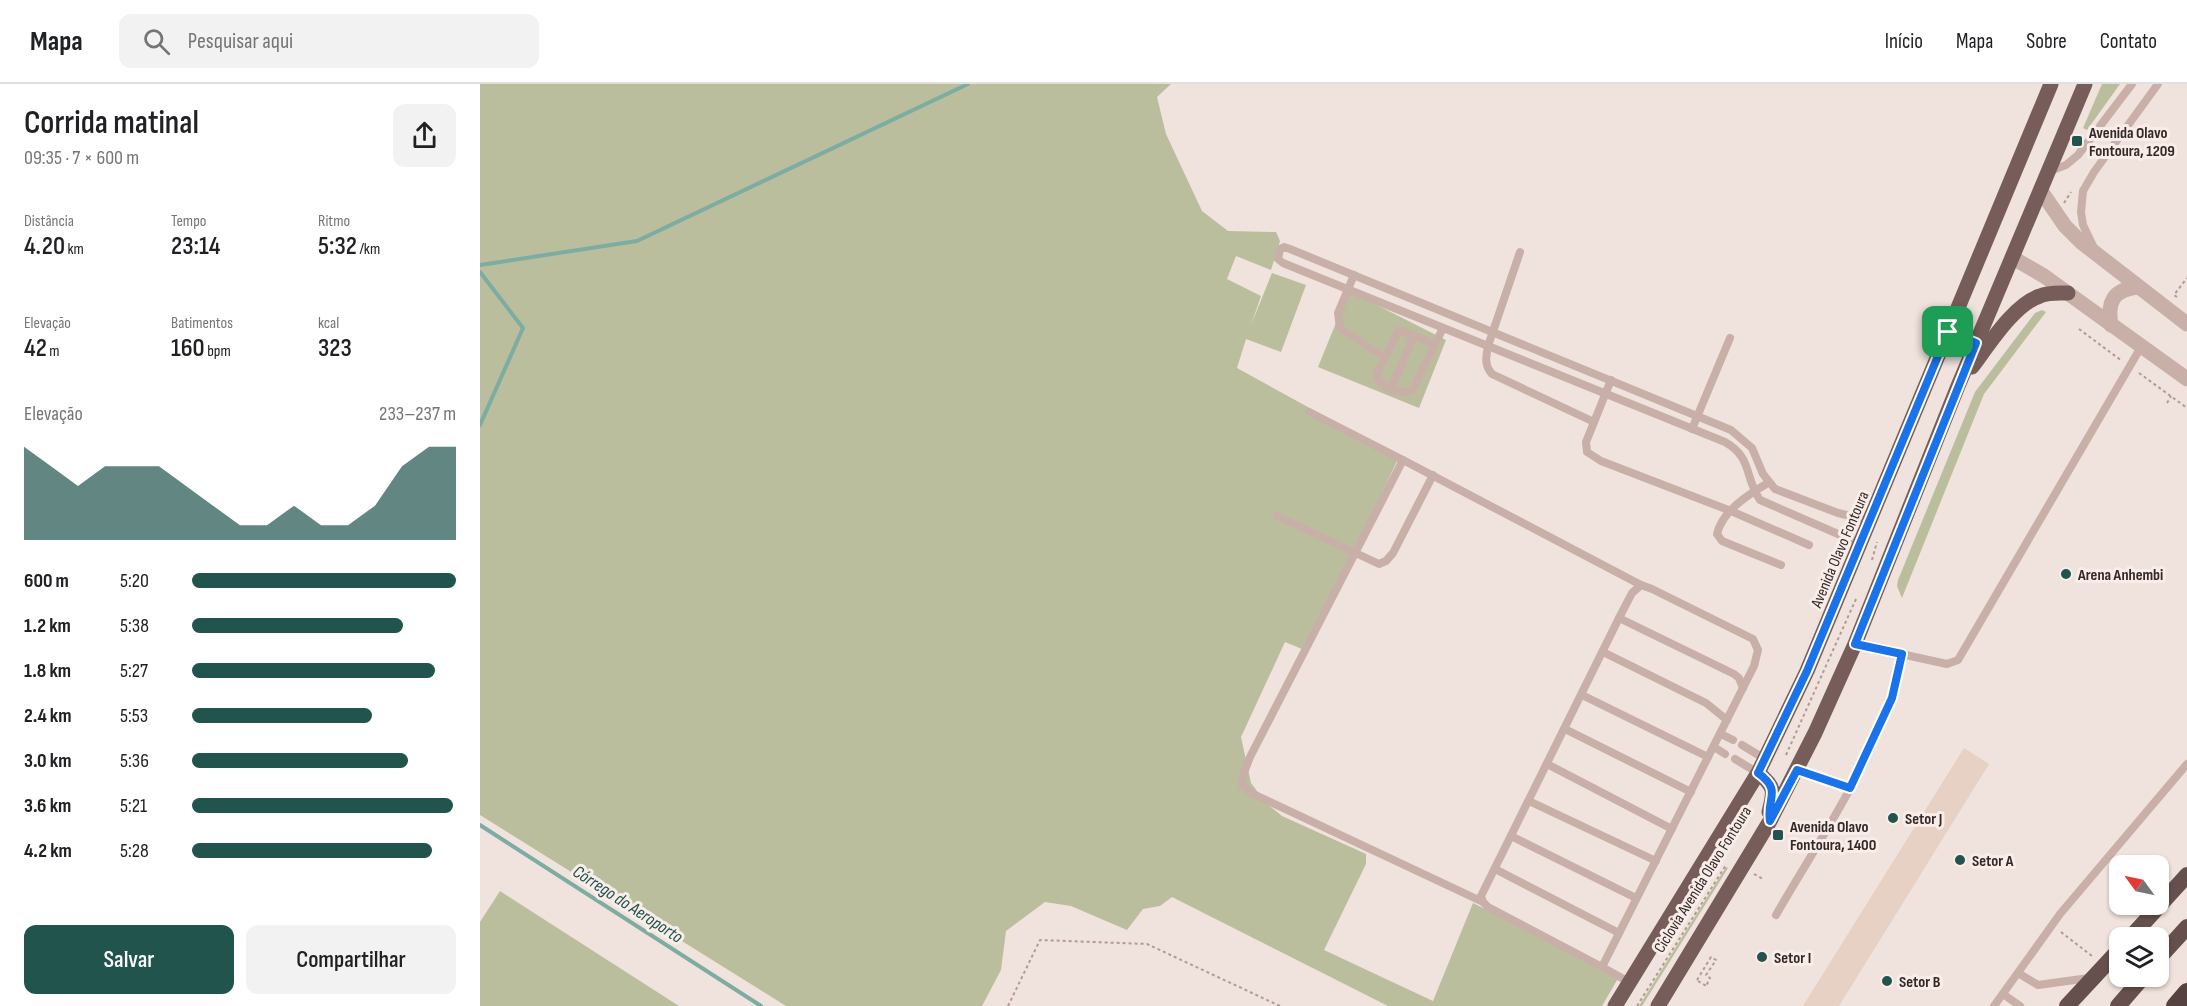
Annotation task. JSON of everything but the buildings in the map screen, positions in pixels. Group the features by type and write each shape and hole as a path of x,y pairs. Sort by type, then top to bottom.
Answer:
{"highway":[{"path":"2140,927 2187,875"},
{"path":"2169,947 2187,927"},
{"path":"2067,1006 2109,961"},
{"path":"2118,1006 2134,987"},
{"path":"2175,1006 2187,992"}],"main road":[{"name":"Avenida Olavo Fontoura","path":"1615,1006 1758,773 1807,671 2051,84"},
{"path":"1658,1006 1770,821 1797,770 1855,644 1958,386 2085,84"},
{"path":"1958,386 1994,337 2025,304 2037,296 2049,293 2068,293"},
{"path":"1948,332 1976,343"},
{"path":"1758,773 1773,789 1770,821"}],"street":[{"path":"2041,191 2065,226 2098,257 2187,324"},
{"path":"2013,258 2068,293 2187,379"},
{"path":"2111,325 2109,311 2113,300 2122,290 2137,287"}],"lane":[{"path":"2050,171 2066,165 2078,155 2132,84"},
{"path":"2098,257 2083,225 2081,212 2083,191 2094,172 2158,84"},
{"path":"1861,544 1760,500 1754,491 1743,457 1736,448 1283,263 1278,259 1280,249 1290,249 1731,430 1752,448 1768,483 1775,489 1838,513 1871,521"},
{"path":"1520,252 1492,331 1486,362 1492,374 1594,422"},
{"path":"1354,275 1338,314 1340,328 1384,357"},
{"path":"1435,344 1399,330 1384,357 1377,378 1380,383 1402,393 1412,391 1443,328"},
{"path":"1391,388 1414,336"},
{"path":"1692,429 1730,338"},
{"path":"1855,644 1947,664 1954,663 1963,655 2007,575 2141,347"},
{"path":"1611,380 1586,442 1587,452 1594,457 1731,511 1809,545"},
{"path":"1650,412 1657,399"},
{"path":"1309,412 1641,585 1753,639 1758,650 1754,666 1602,968"},
{"path":"1403,460 1250,756 1242,776 1242,784 1249,792 1483,902"},
{"path":"1277,516 1379,564 1386,561 1393,553 1433,475"},
{"path":"1768,483 1754,491 1731,511 1719,526 1718,534 1722,541 1781,566"},
{"path":"1629,982 1488,907 1480,896 1619,618 1632,593 1641,585"},
{"path":"1619,618 1729,672 1738,678 1743,688"},
{"path":"1603,652 1706,703 1727,720"},
{"path":"1776,915 1850,788 1892,698 1902,654"},
{"path":"1582,695 1708,757"},
{"path":"1565,729 1691,792"},
{"path":"1721,734 1732,740"},
{"path":"1742,745 1765,759"},
{"path":"1714,747 1725,754"},
{"path":"1734,759 1758,773"},
{"path":"1547,764 1672,829"},
{"path":"1994,1006 2052,925 2187,764"},
{"path":"1797,770 1850,788"},
{"path":"1528,801 1656,861"},
{"path":"1511,836 1636,898"},
{"path":"1495,869 1619,933"},
{"path":"2018,973 2038,985 2093,978"},
{"path":"2003,994 2020,1006"}],"path":[{"path":"2141,132 2146,136"},
{"path":"2181,300 2174,295 2187,278"},
{"path":"2167,403 2172,396"},
{"path":"1786,756 1857,597"},
{"name":"Ciclovia Avenida Olavo Fontoura","path":"1637,1006 1727,863"},
{"path":"1754,874 1763,879"},
{"path":"2052,925 2094,958"},
{"path":"1008,1006 1040,940 1147,944 1280,1006"},
{"path":"1692,978 1707,986 1710,978 1706,975 1716,960 1711,957 1696,980"}],"green space":[{"path":"480,84 1171,84 1157,97 1166,134 1202,211 1228,231 1276,232 1280,241 1271,270 1236,256 1227,279 1261,296 1251,325 1272,273 1306,285 1281,352 1246,339 1237,368 1399,457 1364,531 1302,649 1285,642 1241,737 1251,783 1266,803 1282,816 1366,854 1366,864 1324,950 1433,1001 1473,903 1620,975 1602,1006 1388,1006 1172,897 1160,906 1143,909 1127,930 1071,906 1045,902 1006,931 1001,970 982,1006 786,1006 480,815"},
{"path":"2102,84 2120,84 2087,130 2083,128"},
{"path":"1349,291 1446,340 1419,408 1318,367"},
{"path":"2042,310 2046,312 1984,394 1902,598 1897,586 1898,580 1975,392 2035,313"},
{"path":"1726,867 1728,868 1642,1006 1639,1006"},
{"path":"500,891 679,1006 480,1006 480,922"}],"shaded area":[{"path":"1964,748 1989,764 1839,1006 1803,1006"}],"waterway":[{"path":"480,265 637,241 968,84"},
{"path":"480,272 523,328 480,425"},
{"name":"Córrego do Aeroporto","path":"480,825 761,1006"}],"place":[{"name":"Avenida Olavo Fontoura, 1209","path":"2077,141"},
{"name":"Arena Anhembi","path":"2066,574"},
{"name":"Setor J","path":"1893,818"},
{"name":"Avenida Olavo Fontoura, 1400","path":"1778,835"},
{"name":"Setor A","path":"1960,860"},
{"name":"Setor I","path":"1762,957"},
{"name":"Setor B","path":"1887,981"}],"route":[{"path":"1948,332 1976,343 1855,644 1902,654 1892,698 1850,788 1797,770 1770,821 1773,789 1758,773 1807,671 1948,332"}]}
